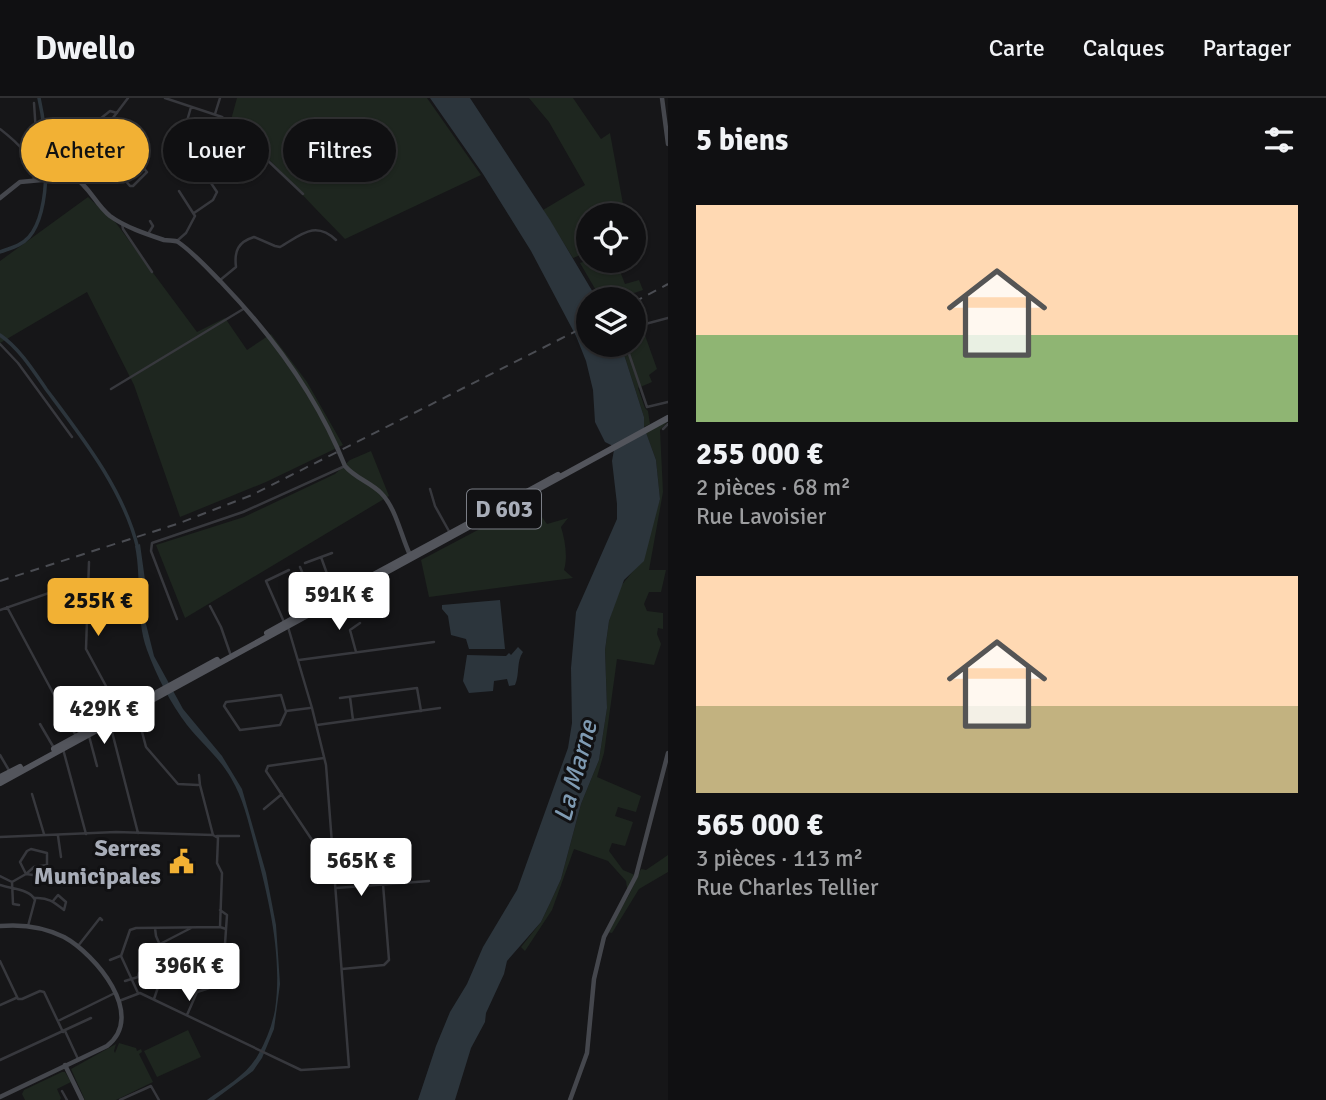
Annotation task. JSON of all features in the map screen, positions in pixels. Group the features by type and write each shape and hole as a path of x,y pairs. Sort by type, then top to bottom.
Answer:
{"main road":[{"name":"D 603","path":"0,783 136,709 200,669 418,556 668,417"},
{"name":"D 603","path":"173,686 286,625 306,611 610,449"},
{"name":"D 603","path":"0,777 120,712 164,692"}],"street":[{"path":"113,119 128,98"},
{"path":"165,98 215,114 229,122 303,194"},
{"path":"215,114 219,98"},
{"path":"661,99 668,144"},
{"path":"34,103 35,119"},
{"path":"188,119 191,107"},
{"path":"100,119 110,111 117,113"},
{"path":"0,129 21,147"},
{"path":"128,151 147,172 134,186 130,186 113,166 128,151"},
{"path":"0,198 21,182"},
{"path":"81,182 110,215 122,223 170,242 186,233 195,219 194,213 179,191"},
{"path":"194,213 214,200 217,192 211,183"},
{"path":"148,234 153,226 150,221"},
{"path":"122,223 123,229 152,272"},
{"path":"219,281 236,267 236,250 240,244 254,237 280,247 312,230 321,230 336,240"},
{"path":"177,240 245,308 274,342 308,390 345,466 350,472 374,486 386,499 410,555"},
{"path":"111,389 245,308"},
{"path":"646,324 668,318"},
{"path":"0,344 32,380 72,437"},
{"path":"630,357 647,407 668,402"},
{"path":"668,424 663,429 668,429"},
{"path":"177,619 151,551 152,544 243,512 345,466"},
{"path":"430,489 435,506 450,533"},
{"path":"305,563 332,553"},
{"path":"410,555 418,556"},
{"path":"390,571 409,559 410,555"},
{"path":"321,557 335,596"},
{"path":"89,562 86,649 120,712"},
{"path":"300,567 316,606"},
{"path":"119,1001 138,993 154,999 301,1070 349,1068 335,864 324,758 299,660 266,581 289,570"},
{"path":"0,611 89,579"},
{"path":"84,580 89,585"},
{"path":"210,606 221,626 230,653"},
{"path":"7,607 76,736"},
{"path":"356,652 350,630 360,623"},
{"path":"299,660 434,642"},
{"path":"340,698 418,688 421,711"},
{"path":"281,695 286,711 280,725 240,730 225,706 226,702 281,695"},
{"path":"350,696 353,720"},
{"path":"286,711 312,708"},
{"path":"317,725 440,708"},
{"path":"136,709 147,749 180,785 200,785"},
{"path":"40,723 54,749"},
{"path":"110,723 138,832"},
{"path":"88,735 97,766"},
{"path":"63,748 86,834"},
{"path":"570,1100 587,1053 594,979 604,937 635,881 668,752"},
{"path":"0,755 10,772"},
{"path":"324,758 268,766 266,771 328,864 335,864"},
{"path":"200,775 200,785 215,836 216,863 222,873 220,927"},
{"path":"32,794 44,835"},
{"path":"264,809 282,794"},
{"path":"0,837 138,832 239,836"},
{"path":"58,835 61,857"},
{"path":"12,882 26,874 34,867 49,866 44,850 27,851 20,862 26,874"},
{"path":"26,874 61,879"},
{"path":"0,876 12,882"},
{"path":"336,888 429,881"},
{"path":"12,882 13,904 19,905"},
{"path":"342,969 384,965 389,960 383,884"},
{"path":"0,885 29,893 35,898 43,897 53,901"},
{"path":"28,926 35,898"},
{"path":"187,1016 197,992 226,979 227,915 220,910"},
{"path":"78,946 93,925 100,918 102,920"},
{"path":"0,926 28,926 56,934 78,946 101,969 119,1001 122,1012 117,1036 109,1044 0,1097"},
{"path":"154,999 167,961 155,928"},
{"path":"159,944 192,928"},
{"path":"138,993 121,956 130,930 226,929"},
{"path":"110,960 121,956"},
{"path":"165,969 172,971 196,960 215,967 228,968"},
{"path":"0,961 17,997"},
{"path":"125,981 138,977 139,973"},
{"path":"0,1005 17,997 22,999 40,991 44,992 78,1059"},
{"path":"58,1021 115,993"},
{"path":"0,1060 91,1018"},
{"path":"65,1065 82,1100"},
{"path":"120,1100 150,1086 159,1100"},
{"path":"62,1091 67,1100"}],"shaded area":[{"path":"237,98 427,98 481,175 345,239 290,182 396,182 396,119 283,119 283,174 269,160 269,119 231,119"},
{"path":"529,98 573,98 601,139 610,133 623,203 576,203 576,257 573,258 543,210 585,185 549,122"},
{"path":"88,197 116,223 197,332 225,318 247,350 271,334 307,382 343,445 266,482 180,517 134,385 87,292 0,343 0,261"},
{"path":"586,273 621,273 625,284 639,280 642,287 594,287"},
{"path":"646,338 657,369 649,375 652,382 638,388 648,411 650,424 644,427 644,417 625,357 646,357"},
{"path":"668,421 660,430 663,492 649,570 666,570 661,592 649,592 644,604 647,611 663,613 663,629 658,628 657,634 661,644 654,665 617,659 604,753 597,777 641,796 636,812 618,807 615,816 633,822 625,846 612,843 609,851 623,870 635,875 627,888 626,881 608,861 574,849 552,910 525,951 521,947 541,922 561,879 581,804 599,760 607,708 605,650 609,621 620,587 634,570 660,499 656,460 646,433"},
{"path":"371,451 389,496 185,618 156,545 244,517 335,474 350,460"},
{"path":"531,502 547,524 568,518 561,527 566,548 564,570 573,578 429,597 421,560"},
{"path":"668,855 668,872 639,889 612,933 606,932 629,895 641,869 646,870"},
{"path":"188,1030 201,1057 157,1077 144,1051"},
{"path":"119,1043 136,1048 137,1051 141,1049 139,1054 153,1082 116,1100 85,1100 71,1069 116,1044 115,1053"},
{"path":"65,1072 71,1082 57,1089 60,1100 25,1100 22,1094 24,1090"}],"water":[{"path":"430,98 470,98 550,220 576,264 576,273 582,273 590,287 576,287 576,336 531,251 483,174"},
{"name":"La Marne","path":"584,357 625,357 656,460 660,499 644,561 624,580 609,621 605,650 607,708 599,760 581,804 561,879 541,922 507,961 486,1013 485,1022 471,1048 455,1100 418,1100 450,1012 467,984 483,947 517,890 568,748 572,723 571,668 576,612 617,519 612,461 614,450 605,442 595,422 593,390"},
{"path":"140,544 145,580 144,616 154,656 183,709 222,756 242,789 266,873 276,925 280,984 274,1029 262,1058 253,1071 214,1100 207,1100 248,1069 264,1044 275,1010 276,947 259,863 239,794 221,764 175,708 147,650 141,624 135,546"},
{"path":"500,600 505,649 469,649 466,639 451,635 448,616 442,605"},
{"path":"518,647 523,652 515,685 509,686 507,679 494,681 493,691 469,693 463,681 467,655 506,656 509,653 511,655"}],"waterway":[{"path":"0,252 19,245 29,237 42,208 46,150 39,98"},
{"path":"0,335 25,360 100,465 123,506 138,549"}],"railway":[{"path":"646,296 668,284"},
{"path":"0,581 177,524 252,495 576,331"}],"place":[{"name":"Serres Municipales","path":"181,862"}]}
